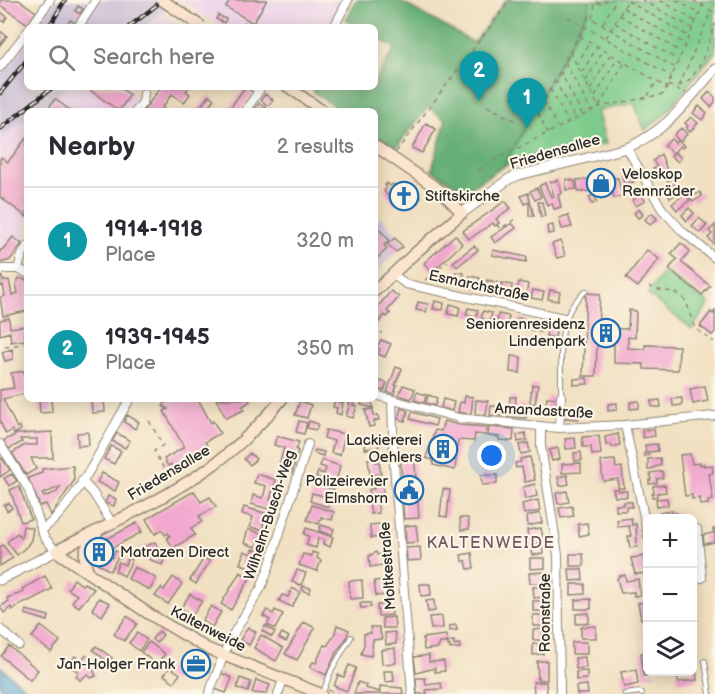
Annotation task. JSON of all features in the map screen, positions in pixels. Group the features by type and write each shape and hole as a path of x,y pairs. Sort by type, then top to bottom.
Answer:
{"main road":[{"path":"162,0 198,24"},
{"path":"300,91 320,108"},
{"path":"378,148 441,191 462,213"},
{"name":"Friedensallee","path":"378,288 462,213"},
{"name":"Friedensallee","path":"56,551 175,489 211,467 238,445 279,402"},
{"path":"90,575 84,551 90,540 109,524"},
{"name":"Kaltenweide","path":"56,551 159,620 224,656 321,694"}],"street":[{"path":"33,24 50,0"},
{"path":"80,24 96,0"},
{"path":"336,24 348,0"},
{"path":"0,67 24,36"},
{"name":"Friedensallee","path":"462,213 519,175 627,148 655,134 669,123 715,69"},
{"path":"247,108 258,90"},
{"path":"138,108 143,102 144,93"},
{"path":"627,148 662,209 683,232 715,258"},
{"path":"18,269 24,251"},
{"path":"0,269 18,269 24,272"},
{"name":"Esmarchstraße","path":"392,274 406,284 564,318"},
{"name":"Amandastraße","path":"378,396 459,418 559,428 625,425 715,416"},
{"path":"559,428 561,396"},
{"name":"Moltkestraße","path":"392,400 394,464 411,694"},
{"path":"41,530 63,511 128,402"},
{"path":"625,425 643,515"},
{"name":"Roonstraße","path":"540,426 558,555 560,694"},
{"path":"0,444 28,488 41,530 49,545 56,551 0,579"},
{"name":"Wilhelm-Busch-Weg","path":"209,694 229,640 261,588 308,444"},
{"path":"82,481 93,493 109,524"},
{"path":"697,529 702,578"},
{"path":"0,629 19,645"},
{"path":"278,694 284,680"}],"lane":[{"path":"561,396 564,318 579,296 586,291"},
{"path":"321,694 332,669 351,637"},
{"path":"705,661 710,694"},
{"path":"625,694 641,692 642,694"}],"path":[{"path":"392,157 510,0"},
{"path":"592,19 596,2 603,4 606,0"},
{"path":"602,24 616,0"},
{"path":"605,38 628,0 689,37"},
{"path":"642,0 693,29"},
{"path":"660,0 696,21"},
{"path":"676,0 699,13"},
{"path":"693,0 715,13"},
{"path":"478,170 599,107 664,94 705,0"},
{"path":"623,8 686,45"},
{"path":"711,11 679,86 685,84 697,70 715,24"},
{"path":"619,15 682,52"},
{"path":"568,17 672,77"},
{"path":"538,112 589,17 675,68"},
{"path":"244,22 248,24"},
{"path":"615,23 679,60"},
{"path":"579,36 656,81 692,95"},
{"path":"577,65 590,42"},
{"path":"581,74 597,47"},
{"path":"585,81 603,50"},
{"path":"570,52 599,107"},
{"path":"590,91 610,54"},
{"path":"594,99 617,59"},
{"path":"565,61 591,111"},
{"path":"599,107 625,63"},
{"path":"560,71 583,115"},
{"path":"555,80 575,119"},
{"path":"648,97 656,81"},
{"path":"550,88 568,122"},
{"path":"511,97 538,112 548,133"},
{"path":"544,100 558,128"},
{"path":"487,106 519,123"},
{"path":"497,225 500,229 518,217"},
{"path":"418,287 448,261"},
{"path":"650,285 656,290 675,293 682,297 696,329 714,342"},
{"path":"378,337 382,332"},
{"path":"5,347 24,344"},
{"path":"149,421 163,445 154,451 170,480"}],"shaded area":[{"path":"55,0 178,0 148,24 40,24"},
{"path":"180,0 343,0 331,24 215,24"},
{"path":"161,13 178,24 148,24"},
{"path":"24,46 24,90 64,90 40,108 24,108 24,119 0,138 0,74"},
{"path":"64,90 131,90 137,104 134,108 40,108"},
{"path":"24,119 24,240 10,260 0,263 0,138"},
{"path":"381,217 404,245 378,270 378,220"}],"green space":[{"path":"356,0 398,0 474,43 506,0 590,0 589,9 504,166 468,189 460,188 432,170 446,120 428,107 396,148 378,136 378,108 337,108 314,92 314,90 378,90 378,76 395,48 378,39 378,24 353,24 346,20"},
{"path":"506,0 715,0 715,52 666,113 645,130 634,103 597,111 606,144 532,156 504,166 468,189 460,188 432,170 446,120 428,106"},
{"path":"665,271 709,304 692,329 647,294"}],"water":[{"path":"0,666 32,694 9,694 0,686"}],"building":[{"path":"1,0 19,0 36,12 28,24 0,5"},
{"path":"230,0 267,0 253,23 226,7"},
{"path":"78,6 83,9 80,14 75,11"},
{"path":"0,11 7,17 4,22 0,19"},
{"path":"218,15 226,19 224,23 216,19"},
{"path":"0,31 7,36 0,45"},
{"path":"90,90 123,90 130,95 121,108 115,108"},
{"path":"159,90 187,90 190,94 184,103 172,94 162,108 145,108"},
{"path":"243,90 254,92 242,108 230,108"},
{"path":"709,92 715,97 715,102 711,107 703,99"},
{"path":"265,94 273,100 268,106 261,100"},
{"path":"209,95 214,99 207,108 199,108"},
{"path":"55,99 67,108 48,108"},
{"path":"259,103 266,108 255,108"},
{"path":"699,106 707,113 702,120 693,113"},
{"path":"691,117 698,123 690,132 685,123"},
{"path":"426,123 436,129 422,153 412,148"},
{"path":"681,128 687,134 680,142 674,135"},
{"path":"671,139 675,143 678,140 684,146 682,148 680,146 673,153 664,146"},
{"path":"24,141 24,215 0,197 1,157 8,162"},
{"path":"675,152 681,158 678,162 671,156"},
{"path":"661,154 668,173 659,178 653,169 657,167 653,161"},
{"path":"675,172 677,176 668,181 665,177"},
{"path":"630,174 634,182 624,184 622,175"},
{"name":"Veloskop Rennräder","path":"605,177 606,190 602,191 602,188 597,188 596,178"},
{"path":"618,178 622,196 614,198 609,179"},
{"path":"566,179 575,181 576,189 566,190"},
{"path":"589,179 590,191 578,192 577,180"},
{"path":"558,180 562,193 558,195 561,207 554,209 552,203 547,205 539,186 545,183 551,197 554,196 550,182"},
{"name":"Stiftskirche","path":"387,183 390,186 393,184 400,194 410,187 421,198 411,206 405,198 395,205 384,191"},
{"path":"674,184 679,192 670,198 665,190"},
{"path":"537,188 541,197 535,200 530,191"},
{"path":"700,192 702,196 693,202 691,198"},
{"path":"528,193 534,216 529,216 529,202 525,204 521,196"},
{"path":"685,194 690,200 677,210 672,204"},
{"path":"594,195 597,202 592,204 589,197"},
{"path":"642,195 645,201 636,206 632,200"},
{"path":"505,201 511,208 496,219 499,223 495,226 493,223 469,239 463,231"},
{"path":"538,202 542,202 545,216 541,217"},
{"path":"689,208 694,213 687,221 682,215"},
{"path":"639,209 643,215 638,218 634,213"},
{"path":"652,213 657,219 650,225 645,219"},
{"path":"568,215 572,227 562,229 559,218"},
{"path":"699,218 707,225 700,233 692,226"},
{"path":"512,223 516,228 495,243 491,237"},
{"path":"553,225 554,233 548,234 547,226"},
{"path":"715,225 715,245 708,238 712,234 709,231"},
{"path":"378,228 389,240 384,245 387,249 378,257"},
{"path":"455,235 462,244 432,272 424,263"},
{"path":"13,237 22,244 10,260 0,263 0,250"},
{"path":"395,238 403,247 396,252 387,244"},
{"path":"561,241 565,256 557,258 552,244"},
{"path":"681,243 690,251 681,262 710,286 702,295 669,269 677,259 671,254"},
{"path":"474,246 478,250 457,267 453,262"},
{"path":"493,250 527,257 526,262 492,255"},
{"path":"647,250 659,259 638,287 626,278"},
{"path":"0,272 3,281 9,280 12,295 18,293 16,284 19,278 24,279 24,312 3,316 0,297 5,296 3,285 0,286"},
{"path":"456,272 464,273 462,284 454,283"},
{"path":"470,276 480,278 478,289 468,287"},
{"path":"487,280 497,282 495,292 484,289"},
{"path":"519,282 528,284 526,296 516,294"},
{"path":"502,283 512,285 510,295 500,293"},
{"path":"533,290 544,292 542,300 531,298"},
{"path":"550,290 560,292 558,301 548,299"},
{"path":"391,291 399,297 387,311 390,313 387,317 385,315 378,323 378,306"},
{"name":"Seniorenresidenz Lindenpark","path":"586,293 600,294 598,328 628,329 629,310 636,311 635,338 628,337 628,348 645,349 645,345 679,346 678,370 644,369 644,364 614,363 614,344 597,343 596,376 583,376"},
{"path":"435,301 444,303 443,310 433,309"},
{"path":"418,302 428,304 426,312 416,310"},
{"path":"450,304 460,307 458,316 448,314"},
{"path":"468,308 478,310 476,317 466,315"},
{"path":"483,311 492,313 490,320 481,319"},
{"path":"715,311 715,332 712,335 700,326 711,312 713,314"},
{"path":"498,314 509,316 507,324 497,322"},
{"path":"9,318 10,328 24,326 24,340 11,342 10,332 0,335 0,320"},
{"path":"518,318 528,321 526,329 516,327"},
{"path":"533,322 542,324 540,332 531,330"},
{"path":"547,330 556,332 555,338 546,336"},
{"path":"381,340 391,344 385,357 378,354 380,349 378,345"},
{"path":"12,349 13,359 5,361 2,352"},
{"path":"511,356 521,357 520,373 510,372"},
{"path":"396,367 402,369 394,394 387,392"},
{"path":"24,371 24,394 3,399 17,428 20,426 21,430 14,434 12,430 6,434 0,422 0,390 14,388 11,373"},
{"path":"587,378 588,384 574,385 574,379"},
{"path":"378,380 387,383 384,391 378,389"},
{"path":"403,385 415,389 411,399 399,395"},
{"path":"532,385 538,385 535,404 530,403"},
{"path":"705,386 708,401 693,404 690,389"},
{"path":"417,392 426,395 424,403 414,400"},
{"path":"428,395 437,398 435,406 426,403"},
{"path":"465,396 473,397 471,414 458,412 460,402 464,403"},
{"path":"510,397 516,397 515,407 527,406 526,418 508,417"},
{"path":"547,397 557,398 556,415 545,414"},
{"path":"682,398 682,405 673,406 672,399"},
{"path":"443,399 454,402 452,411 441,408"},
{"path":"476,400 488,401 486,415 475,414"},
{"path":"660,400 661,407 652,407 651,401"},
{"path":"639,401 639,408 630,409 630,402"},
{"path":"39,402 51,402 52,412 40,413"},
{"path":"91,402 104,402 105,412 92,413"},
{"path":"166,402 200,402 211,423 213,421 220,433 205,442 209,449 174,469 171,464 168,466 164,459 184,447 164,411 168,409 163,406"},
{"path":"218,402 249,402 242,407 244,410 226,418"},
{"path":"300,402 311,405 307,418 295,415"},
{"path":"334,402 343,403 341,415 336,413 337,408 333,407"},
{"path":"347,402 354,402 353,405 357,406 353,418 346,416 350,403"},
{"path":"362,402 372,402 373,408 361,405"},
{"path":"617,403 617,410 608,411 608,404"},
{"path":"491,406 503,407 502,416 490,415"},
{"path":"401,408 408,411 405,421 398,419"},
{"path":"573,408 578,408 578,419 565,418 565,410 573,410"},
{"path":"373,409 374,416 378,415 379,420 374,421 374,426 369,427 365,410"},
{"path":"412,412 437,419 435,426 410,419"},
{"path":"127,415 139,422 135,429 124,422"},
{"path":"299,421 307,423 304,434 296,432"},
{"path":"309,421 318,424 316,430 307,428"},
{"name":"Lackiererei Oehlers","path":"444,421 459,425 487,427 486,435 475,434 474,441 458,440 455,470 433,465 433,460 426,458 435,430 441,431"},
{"path":"489,427 514,429 513,441 488,436"},
{"path":"654,429 655,436 643,438 642,430"},
{"path":"326,430 345,434 340,455 331,453 334,441 324,438"},
{"path":"52,432 53,458 31,458 36,469 26,475 12,453 25,445 37,445 37,439 20,439 22,442 9,449 3,441 17,434"},
{"path":"88,432 89,445 78,446 77,433"},
{"path":"117,433 130,441 125,448 112,441"},
{"path":"525,433 527,440 518,442 517,435"},
{"path":"618,434 620,445 612,447 611,444 606,445 605,437"},
{"path":"377,435 379,447 365,449 366,437"},
{"path":"277,436 299,442 292,473 278,469 284,448 274,445"},
{"path":"599,436 601,454 592,455 591,447 583,447 582,437"},
{"path":"575,438 576,448 566,449 565,439"},
{"path":"528,443 530,452 521,454 519,445"},
{"path":"657,444 658,451 648,452 649,455 644,456 645,445"},
{"path":"111,446 121,451 114,464 104,459"},
{"path":"558,448 560,459 552,461 549,450"},
{"path":"315,450 324,452 323,456 314,453"},
{"path":"581,452 582,460 575,461 574,453"},
{"path":"250,453 256,459 250,465 244,459"},
{"name":"Polizeirevier Elmshorn","path":"414,454 419,518 404,519 401,481 405,481 402,478 400,455"},
{"path":"690,454 692,464 712,465 713,473 709,474 713,500 708,501 708,504 700,505 699,498 692,499 692,495 685,496 680,455"},
{"path":"530,457 535,480 525,482 522,467 516,468 515,463 521,462 520,459"},
{"path":"2,458 10,470 0,477 0,460"},
{"path":"375,458 376,462 379,461 381,474 370,475 368,459"},
{"path":"660,458 661,465 648,470 648,459"},
{"path":"322,460 340,466 334,490 326,487 328,479 316,477 318,472 324,474 326,468 320,466"},
{"path":"615,460 616,468 622,467 624,488 618,488 618,479 603,481 601,461"},
{"path":"581,463 581,472 562,473 562,464"},
{"path":"73,466 74,481 51,515 46,504 40,506 28,478 42,473 42,469","holes":["60,487 57,492 44,497 42,494"]},
{"path":"662,471 663,478 657,479 657,483 649,484 650,473"},
{"path":"102,473 119,482 115,491 97,482"},
{"path":"12,474 17,481 9,486 4,478"},
{"path":"257,474 276,480 270,500 278,502 276,511 251,504 253,495 263,498 266,486 254,483"},
{"path":"481,475 497,475 497,484 482,485"},
{"path":"567,475 569,484 560,486 558,477"},
{"path":"382,483 383,493 370,495 369,489 374,489 373,485"},
{"path":"535,484 537,496 525,499 523,487"},
{"path":"665,485 666,492 657,493 657,497 652,497 653,486"},
{"path":"19,486 31,519 21,522 10,490"},
{"path":"443,489 450,490 447,517 440,516"},
{"path":"613,489 627,491 627,497 615,497"},
{"path":"194,491 201,502 210,497 216,507 199,516 202,522 191,528 195,535 173,548 167,538 170,536 168,533 165,535 162,530 155,534 146,519"},
{"path":"567,491 569,502 558,504 556,493"},
{"path":"325,492 332,494 328,507 310,501 312,493 324,496"},
{"path":"108,496 116,499 114,506 105,503"},
{"path":"667,498 668,505 657,507 656,499"},
{"path":"538,500 540,511 524,514 522,504"},
{"path":"377,501 379,513 371,514 369,502"},
{"path":"624,502 632,502 632,507 626,507 626,511 616,511 616,505 624,505"},
{"path":"9,503 12,508 7,511 4,505"},
{"path":"312,505 334,512 332,520 321,517 319,524 307,520"},
{"path":"572,506 574,516 561,518 559,508"},
{"path":"244,507 271,515 269,522 264,521 262,530 250,527 253,517 242,514"},
{"path":"672,511 673,514 659,514"},
{"path":"540,513 542,523 528,526 527,516"},
{"path":"460,518 468,518 469,529 461,530"},
{"path":"631,518 632,525 636,524 637,547 630,548 629,526 618,527 617,520"},
{"path":"137,523 142,532 108,550 106,554 112,558 115,551 123,554 120,559 118,557 110,571 94,561 91,554 95,545"},
{"path":"587,523 589,534 579,536 578,524"},
{"path":"380,524 382,537 371,538 370,525"},
{"path":"321,525 334,529 332,535 319,531"},
{"path":"416,525 418,542 406,543 405,526"},
{"path":"23,526 33,528 31,540 17,555 7,542 17,533 21,538"},
{"path":"306,528 333,537 330,547 323,544 324,540 318,538 316,548 306,545 309,536 304,534"},
{"path":"541,528 543,538 528,540 527,530"},
{"path":"248,529 266,535 265,540 258,538 256,547 244,543"},
{"path":"715,529 715,542 704,544 703,535 713,533"},
{"path":"155,542 164,559 162,565 149,559 151,554 146,552 141,556 138,550"},
{"path":"542,543 543,554 532,555 530,544"},
{"path":"3,545 13,558 0,566 0,547"},
{"path":"420,547 421,560 407,561 406,548"},
{"path":"253,549 260,551 253,568 240,564 244,551 251,554"},
{"path":"312,552 318,554 317,558 321,560 317,571 299,565 303,554 311,556"},
{"path":"376,552 377,555 382,554 383,565 370,567 369,556"},
{"path":"472,553 474,568 468,569 461,555"},
{"path":"570,554 583,554 584,566 570,566"},
{"path":"643,556 643,573 635,574 631,558"},
{"path":"128,558 132,560 124,576 115,571 119,562 125,565"},
{"path":"204,558 210,561 196,584 190,580"},
{"path":"530,558 545,558 545,568 530,569"},
{"path":"134,567 156,578 150,590 128,579"},
{"path":"569,569 582,569 583,580 570,581"},
{"path":"297,570 306,573 301,585 292,582"},
{"path":"240,572 250,578 231,610 221,604"},
{"path":"545,572 545,583 530,583 529,573"},
{"path":"625,575 626,581 638,579 640,595 634,596 634,592 621,593 617,579"},
{"path":"45,576 52,589 12,610 11,607 4,613 0,607 9,601 7,598 24,592 22,589"},
{"path":"173,577 182,584 168,604 155,596 161,588 164,590"},
{"path":"74,579 94,589 79,607 72,602 77,595 68,589"},
{"path":"362,580 363,598 350,599 349,581"},
{"path":"385,580 386,595 376,596 374,581"},
{"path":"420,584 430,584 431,595 421,596"},
{"path":"571,584 585,584 585,594 571,595"},
{"path":"303,586 311,588 309,593 302,590"},
{"path":"533,587 546,587 546,597 534,598"},
{"path":"292,588 300,592 292,607 279,601 282,595 288,597"},
{"path":"190,594 202,601 192,616 181,608"},
{"path":"99,598 110,603 102,616 92,609"},
{"path":"591,599 591,609 575,609 575,600"},
{"path":"434,600 435,611 428,612 426,601"},
{"path":"533,601 543,601 543,611 533,611"},
{"path":"643,602 643,619 641,619 638,603"},
{"path":"360,603 370,603 371,607 361,608"},
{"path":"377,605 391,606 392,615 378,616"},
{"path":"211,606 221,612 212,627 202,621"},
{"path":"26,610 49,616 48,621 25,614"},
{"path":"267,610 273,614 275,610 283,614 275,629 267,625 270,620 263,616"},
{"path":"589,613 589,623 576,624 576,614"},
{"path":"533,615 545,615 545,626 533,626"},
{"path":"127,616 137,624 124,641 114,634"},
{"path":"442,616 443,628 431,629 429,617"},
{"path":"394,617 395,628 383,628 382,618"},
{"path":"304,622 315,628 297,660 285,654"},
{"path":"337,625 349,630 326,675 310,667 313,662 316,663 324,645 327,646 334,636"},
{"path":"456,625 457,630 450,631 449,626"},
{"path":"41,626 60,641 51,652 32,637"},
{"path":"265,626 275,632 272,637 262,631"},
{"path":"596,626 596,638 581,638 581,627"},
{"path":"248,627 256,632 249,645 240,640"},
{"path":"370,627 379,627 382,639 373,640 371,656 361,654 364,634 371,633"},
{"path":"543,629 543,640 533,640 533,630"},
{"path":"159,631 163,635 156,643 152,639"},
{"path":"395,632 396,644 386,645 385,633"},
{"path":"137,633 147,640 139,651 129,643"},
{"path":"282,633 289,637 286,642 279,638"},
{"path":"261,635 283,648 276,661 254,648"},
{"path":"446,635 447,643 440,643 438,648 424,650 423,638"},
{"path":"454,641 454,645 460,644 460,648 450,649 448,642"},
{"path":"149,642 165,654 156,664 141,652"},
{"path":"572,642 587,642 587,654 572,654"},
{"path":"533,644 543,644 543,654 533,655"},
{"path":"9,646 38,670 30,680 1,656"},
{"path":"96,646 112,658 108,662 93,650"},
{"path":"395,648 396,663 382,664 381,650"},
{"path":"86,655 94,661 91,665 96,676 90,678 88,674 80,680 76,676 79,672 68,665 75,656 81,661"},
{"path":"429,655 429,662 444,661 445,671 435,672 435,668 416,673 414,657"},
{"path":"585,657 586,668 576,669 575,658"},
{"path":"195,658 203,665 194,676 185,666"},
{"path":"537,661 547,661 547,680 538,680"},
{"path":"349,665 356,668 347,691 334,686 338,675 344,677"},
{"path":"170,667 180,674 174,682 164,675"},
{"path":"636,670 638,684 624,687 621,672"},
{"path":"384,671 393,671 394,681 385,682"},
{"path":"587,671 587,679 576,680 576,672"},
{"path":"221,673 232,678 226,693 215,689"},
{"path":"677,676 697,676 697,680 678,682"},
{"path":"240,678 251,682 248,692 237,688"},
{"path":"416,678 425,678 426,685 441,683 442,689 426,690 427,694 417,694"},
{"path":"256,680 270,685 266,694 252,693"},
{"path":"358,682 366,685 365,688 380,692 380,686 402,688 403,694 354,694"},
{"path":"533,682 546,682 547,694 534,694"},
{"path":"587,685 588,694 577,694 576,686"}],"railway":[{"path":"51,24 65,0"},
{"path":"133,24 163,0"},
{"path":"0,93 24,64"},
{"path":"26,108 49,90"},
{"path":"0,129 24,110"}],"place":[{"name":"1939-1945","path":"479,101"},
{"name":"1914-1918","path":"527,128"},
{"name":"Veloskop Rennräder","path":"601,183"},
{"name":"Stiftskirche","path":"404,196"},
{"name":"Seniorenresidenz Lindenpark","path":"606,333"},
{"name":"Lackiererei Oehlers","path":"443,449"},
{"name":"Polizeirevier Elmshorn","path":"409,490"},
{"name":"Matrazen Direct","path":"99,552"},
{"name":"Jan-Holger Frank","path":"196,664"}],"district":[{"name":"KALTENWEIDE","path":"491,543"}]}
